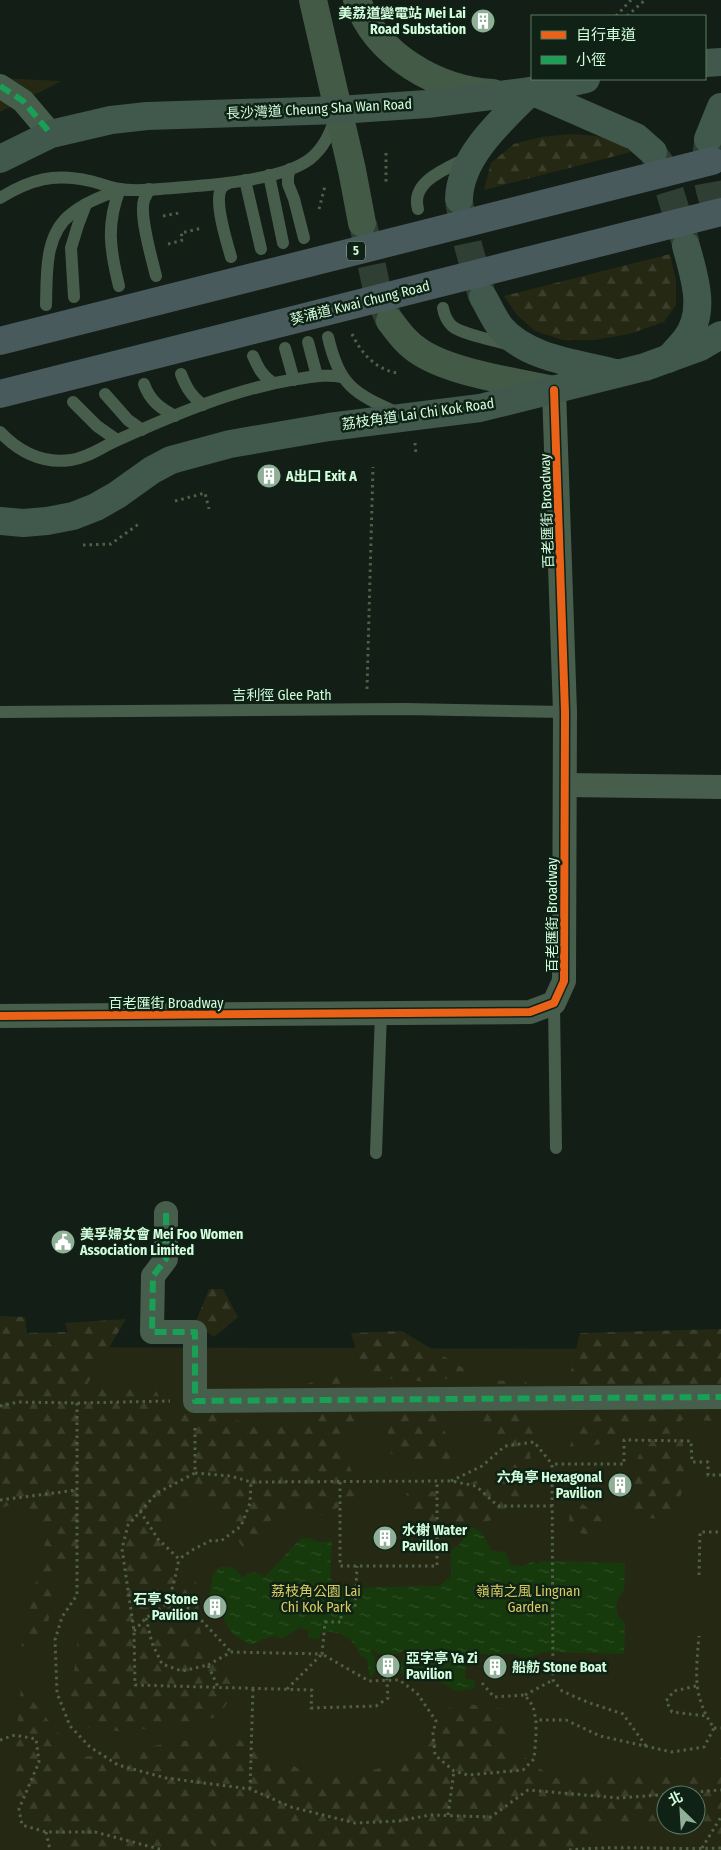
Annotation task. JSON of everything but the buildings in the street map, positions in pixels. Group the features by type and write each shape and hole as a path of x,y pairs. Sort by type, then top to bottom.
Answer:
{"highway":[{"name":"5","path":"0,341 710,150"},
{"name":"葵涌道 Kwai Chung Road","path":"0,394 721,212"}],"main road":[{"path":"313,0 339,110 362,223"},
{"path":"358,0 370,25 391,50 408,64 437,80 473,92 504,94"},
{"path":"706,63 721,62"},
{"name":"長沙灣道 Cheung Sha Wan Road","path":"0,159 51,134 111,120 137,117 339,110 427,104 532,91 582,80"},
{"path":"458,200 459,190 473,156 500,123 532,91 636,137 652,152"},
{"path":"710,150 721,108"},
{"path":"666,360 687,338 696,321 698,303 686,246"},
{"path":"483,298 500,327 516,342 534,352 620,374"},
{"path":"390,321 402,337 420,352 442,363 554,390"},
{"name":"荔枝角道 Lai Chi Kok Road","path":"0,521 31,522 73,516 96,507 117,495 152,470 171,460 230,444 292,432 480,408 620,374 700,347 721,335"}],"street":[{"path":"0,86 23,102 51,134"},
{"name":"百老匯街 Broadway","path":"0,1016 530,1012 554,1003 564,980 566,785 554,390"},
{"path":"566,785 721,786"},
{"path":"166,1213 166,1259 153,1276 152,1332 195,1332 195,1401 721,1397"}],"lane":[{"path":"0,198 20,186 44,178 65,177 120,189 149,189 227,184 268,175 310,159 327,140 339,110"},
{"path":"418,209 416,203 419,190 427,181 473,156"},
{"path":"290,168 288,184 304,238"},
{"path":"268,175 283,244"},
{"path":"245,180 261,249"},
{"path":"227,184 221,189 219,196 220,209 231,257"},
{"path":"46,305 47,262 49,250 57,231 70,214 86,204 120,189"},
{"path":"119,286 112,257 110,236 114,203 120,189"},
{"path":"149,189 143,202 144,216 156,276"},
{"path":"74,297 71,248 86,204"},
{"path":"443,308 447,320 460,331 534,352"},
{"path":"328,337 332,354 342,377 368,399 404,417"},
{"path":"308,342 317,376"},
{"path":"285,348 294,380"},
{"path":"253,356 265,378 272,383"},
{"path":"181,374 193,398 202,405"},
{"path":"0,432 10,443 31,456 53,461 72,460 93,454 117,440 202,405 272,383 317,376 342,377"},
{"path":"144,384 153,402 162,410 175,416"},
{"path":"105,394 128,420 142,430"},
{"path":"73,402 97,426 117,440"},
{"name":"吉利徑 Glee Path","path":"0,712 366,710 565,712"},
{"name":"百老匯街 Broadway","path":"554,1003 556,1148"},
{"path":"376,1153 380,1013"}],"path":[{"path":"617,15 631,0"},
{"path":"628,15 645,0"},
{"path":"386,153 386,191"},
{"path":"318,212 325,183"},
{"path":"167,244 183,240 181,233 204,228"},
{"path":"350,331 358,347 371,361 390,372 404,374"},
{"path":"366,710 373,467"},
{"path":"175,501 205,493 209,509"},
{"path":"0,1406 18,1402 195,1401 195,1473"},
{"path":"77,1403 78,1595 62,1617 55,1640 57,1693 70,1726 90,1747 118,1765 166,1778 250,1789 291,1807 355,1823 399,1820 430,1814 491,1817 528,1790 619,1798 721,1790"},
{"path":"552,1464 624,1464 624,1440 691,1441 692,1462 708,1462 708,1475 721,1475"},
{"path":"451,1481 482,1466 505,1446 534,1442 552,1464 554,1561 553,1680 562,1691 623,1714 647,1747"},
{"path":"386,1664 388,1698 376,1706 311,1708 312,1690 135,1685 134,1631 122,1549 128,1525 157,1493 195,1473 230,1476 251,1482 451,1481 476,1486 498,1506 553,1506"},
{"path":"134,1631 146,1618 168,1603 176,1578 179,1559 212,1540 221,1540 241,1526 250,1503 251,1482"},
{"path":"340,1482 340,1566 437,1566 437,1482"},
{"path":"0,1500 77,1490"},
{"path":"140,1511 158,1539 179,1559"},
{"path":"700,1575 700,1532 721,1532"},
{"path":"287,1690 322,1654 325,1622 341,1622 341,1607 355,1607 357,1566"},
{"path":"168,1603 191,1609 231,1652"},
{"path":"146,1618 152,1643 162,1664 182,1670 208,1665 231,1652 322,1654 369,1680 399,1680 417,1694 436,1721 433,1733 435,1755 454,1771 468,1775 524,1770 534,1759 536,1720 533,1706 525,1695"},
{"path":"699,1636 696,1686 706,1716 714,1728"},
{"path":"208,1665 218,1687"},
{"path":"482,1683 494,1697 525,1695 553,1680"},
{"path":"696,1686 674,1691 666,1701 672,1712 706,1716"},
{"path":"250,1789 253,1688"},
{"path":"536,1720 566,1720 600,1736 672,1752 704,1747 714,1728"},
{"path":"714,1728 721,1728"},
{"path":"0,1740 15,1735 36,1739 39,1762 19,1809 22,1825 46,1832 95,1832 163,1850"},
{"path":"448,1815 454,1771"},
{"path":"701,1849 721,1817"},
{"path":"46,1832 50,1850"},
{"path":"569,1850 636,1846 721,1848"}],"green space":[{"path":"0,78 62,81 0,112"},
{"path":"571,134 610,139 631,152 484,190 491,163 514,144 541,137"},
{"path":"670,254 676,280 676,305 664,322 629,334 594,340 563,340 535,331 517,315 504,296"},
{"path":"209,1289 223,1289 238,1317 214,1337 195,1324"},
{"path":"0,1316 25,1317 27,1333 68,1332 65,1323 126,1319 87,1385 155,1389 168,1413 214,1413 248,1424 302,1428 287,1390 339,1374 374,1415 340,1443 362,1496 310,1521 302,1502 275,1515 246,1552 209,1499 166,1511 161,1556 196,1581 202,1647 231,1675 244,1680 217,1717 125,1732 83,1727 70,1700 76,1659 84,1559 58,1572 42,1652 21,1648 46,1538 12,1505 0,1508"},
{"path":"721,1329 721,1421 681,1420 686,1479 672,1522 623,1513 637,1459 655,1426 637,1417 611,1442 569,1450 579,1413 569,1379 580,1333"},
{"path":"402,1331 468,1371 437,1382 397,1380 363,1372 351,1333"},
{"name":"荔枝角公園 Lai Chi Kok Park","path":"0,1347 721,1349 721,1850 0,1850"},
{"path":"525,1379 537,1414 530,1455 533,1472 511,1517 462,1525 424,1534 406,1493 459,1490 486,1475 513,1468 475,1415 484,1382"},
{"path":"371,1388 387,1389 434,1412 458,1456 415,1468 389,1452 387,1422"},
{"path":"570,1495 606,1521 592,1542 569,1524"},
{"path":"21,1686 78,1758 227,1734 323,1780 395,1765 455,1702 509,1710 511,1747 553,1778 709,1774 721,1757 721,1847 706,1835 706,1785 656,1785 656,1827 596,1825 580,1850 218,1850 205,1837 186,1850 60,1850 11,1796"}],"water":[{"path":"472,1527 482,1533 491,1550 505,1551 510,1564 516,1566 522,1566 533,1561 537,1564 540,1561 625,1563 624,1590 618,1598 616,1606 618,1616 625,1624 624,1654 542,1652 528,1659 514,1654 466,1654 465,1679 474,1680 475,1688 457,1691 435,1679 416,1681 400,1673 405,1649 399,1654 378,1654 373,1649 371,1651 375,1658 374,1675 370,1678 367,1659 361,1656 354,1644 341,1634 321,1631 319,1639 308,1638 309,1630 299,1628 282,1639 274,1636 250,1645 233,1634 224,1621 226,1596 209,1595 213,1574 220,1567 233,1568 242,1578 254,1573 265,1577 300,1539 305,1538 321,1542 332,1540 330,1577 339,1588 440,1586 451,1576 451,1550 460,1544"}],"tunnel":[{"path":"708,141 708,181 721,219"},
{"path":"653,153 662,166 686,244"},
{"path":"459,202 482,296"},
{"path":"363,224 377,290 389,320"}],"marked path":[{"path":"0,86 23,101 51,134"},
{"path":"166,1213 166,1259 153,1276 152,1332 195,1332 195,1401 721,1397"}],"cycle path":[{"path":"0,1016 530,1012 554,1003 564,981 565,712 554,390"}],"place":[{"name":"美荔道變電站 Mei Lai Road Substation","path":"483,21"},
{"name":"A出口 Exit A","path":"269,476"},
{"name":"美孚婦女會 Mei Foo Women Association Limited","path":"63,1242"},
{"name":"六角亭 Hexagonal Pavilion","path":"620,1485"},
{"name":"水榭 Water Pavillon","path":"385,1538"},
{"name":"石亭 Stone Pavilion","path":"215,1607"},
{"name":"亞字亭 Ya Zi Pavilion","path":"388,1666"},
{"name":"船舫 Stone Boat","path":"495,1667"}],"park label":[{"name":"嶺南之風 Lingnan Garden","path":"528,1599"}]}
